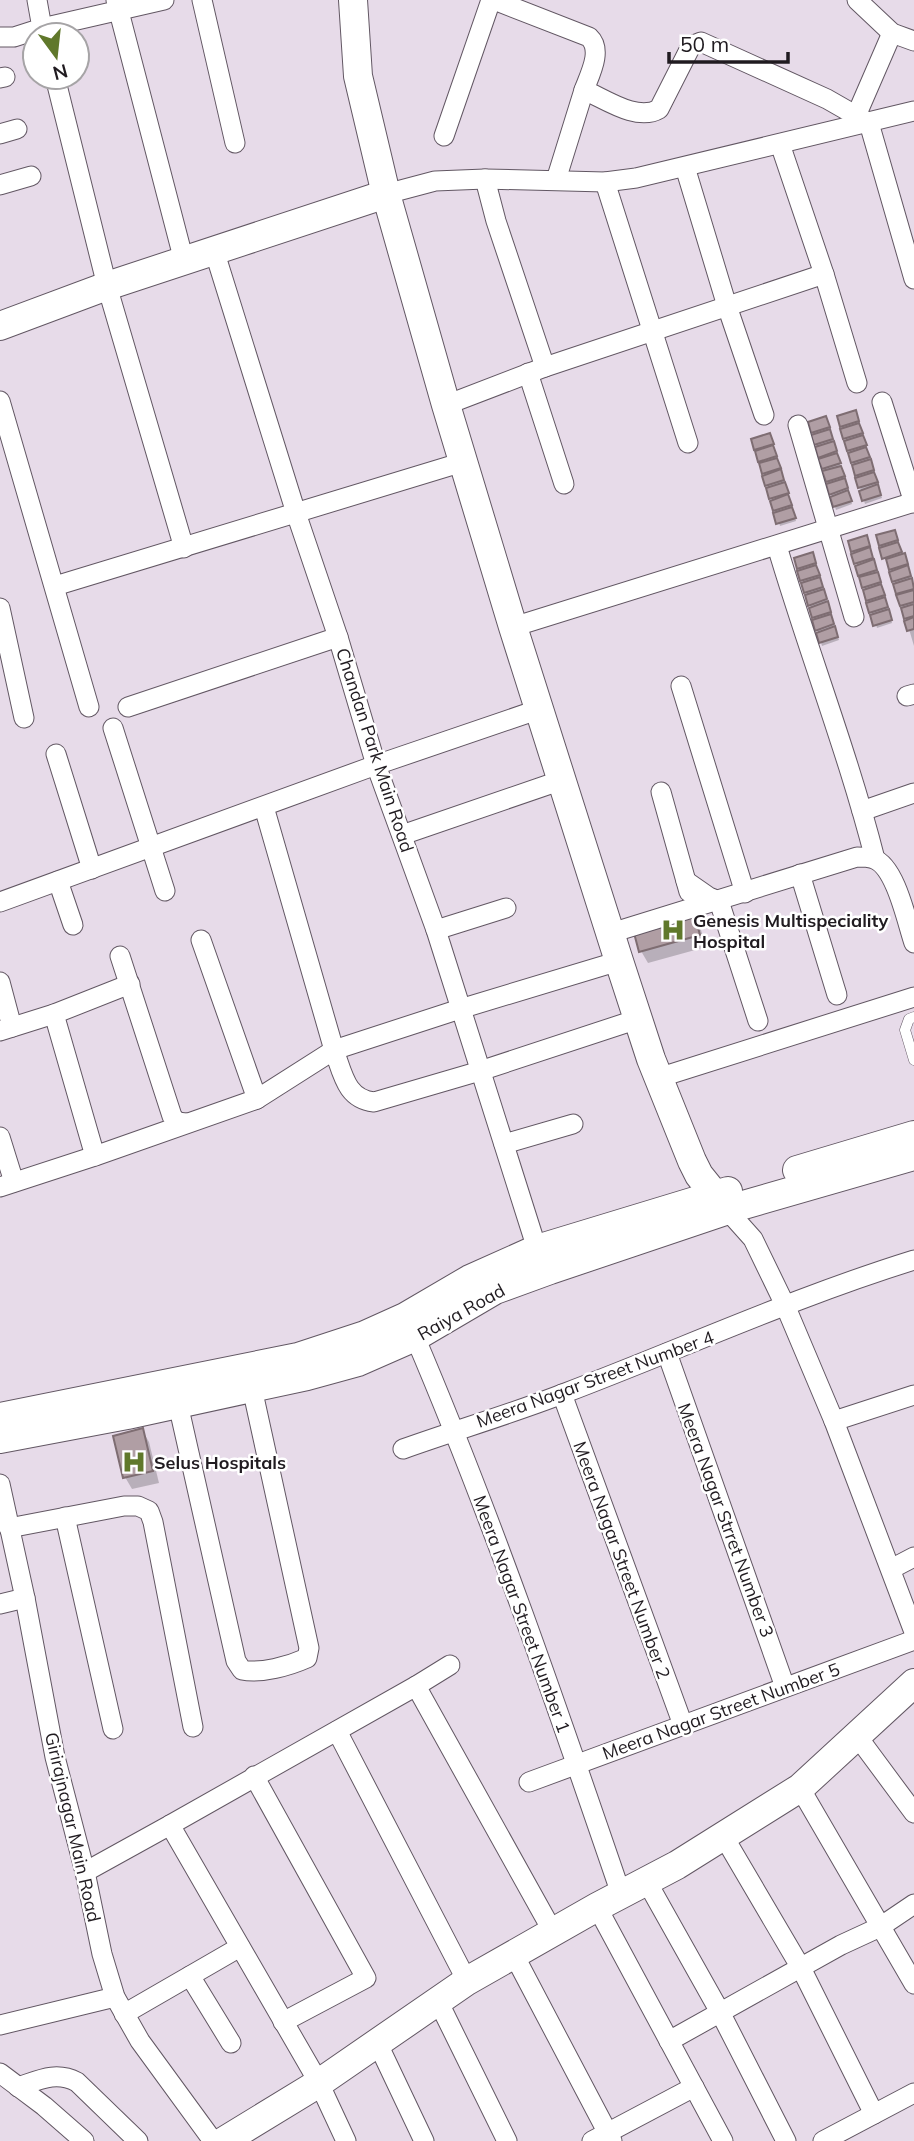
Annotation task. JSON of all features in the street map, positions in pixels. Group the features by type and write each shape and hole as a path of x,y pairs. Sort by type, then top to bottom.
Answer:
{"street":[{"path":"37,0 41,21"},
{"path":"72,21 118,5 164,0"},
{"path":"202,0 235,143"},
{"path":"354,0 358,76 386,194 513,627 658,1077 692,1161 721,1203 752,1239 785,1305 834,1421 914,1632"},
{"path":"444,136 493,0 583,33 594,40 596,53 556,180"},
{"path":"857,0 892,33 914,41"},
{"path":"118,5 184,261"},
{"path":"892,33 863,120 914,279"},
{"path":"0,37 21,36"},
{"path":"584,90 640,114 652,113 659,109 691,46 701,42 809,91 863,120"},
{"path":"58,91 107,286 184,548"},
{"path":"0,326 214,250 386,194 435,181 605,181 636,178 780,144 863,120 914,111"},
{"path":"780,144 857,383"},
{"path":"685,167 727,306 764,415"},
{"path":"0,185 31,176"},
{"path":"485,179 537,370 564,484"},
{"path":"605,181 688,443"},
{"name":"Chandan Park Main Road","path":"214,250 296,513 338,637 376,765 436,930 537,1249"},
{"path":"446,405 537,370 824,274"},
{"path":"0,401 89,707"},
{"path":"513,627 914,503 882,402"},
{"path":"798,425 855,617"},
{"path":"55,586 463,462"},
{"path":"777,546 875,859"},
{"path":"1,618 24,719"},
{"path":"128,707 338,637"},
{"path":"681,686 746,893"},
{"path":"0,902 376,765 540,709"},
{"path":"113,728 165,891"},
{"path":"56,754 92,869"},
{"path":"402,835 562,779"},
{"path":"661,792 694,908"},
{"path":"862,811 914,793"},
{"path":"264,807 334,1050 352,1093 361,1101 374,1102 480,1071 638,1018"},
{"path":"0,1137 7,1185 257,1099 334,1050 590,970 615,945 694,908 858,857 875,859 893,879 914,943"},
{"path":"800,874 836,995"},
{"path":"58,881 73,925"},
{"path":"686,881 719,901"},
{"path":"719,901 758,1021"},
{"path":"436,930 506,908"},
{"path":"201,940 257,1099"},
{"path":"120,956 172,1116 177,1122 186,1123"},
{"path":"0,982 6,1029 54,1014 130,984"},
{"path":"658,1077 914,997"},
{"path":"54,1014 95,1156"},
{"path":"504,1144 573,1125"},
{"name":"Raiya Road","path":"0,1417 298,1357 365,1335 410,1327 495,1290 721,1203 914,1135"},
{"name":"Raiya Road","path":"0,1439 178,1404 358,1362 410,1327 470,1279 537,1249 914,1156"},
{"name":"Meera Nagar Street Number 4","path":"403,1449 562,1394 785,1305 914,1260"},
{"name":"Meera Nagar Street Number 1","path":"410,1327 455,1431 577,1765 609,1900 669,2041 723,2141"},
{"name":"Meera Nagar Strret Number 3","path":"667,1353 785,1687"},
{"path":"178,1404 236,1661 242,1670 252,1672 298,1662 307,1658 309,1648 252,1388"},
{"name":"Meera Nagar Street Number 2","path":"562,1394 683,1725"},
{"path":"834,1421 914,1395"},
{"name":"Girirajnagar Main Road","path":"0,1484 55,1757 85,1872 102,1954 119,2006 140,2041 213,2141"},
{"path":"9,1528 124,1506 138,1506 149,1511 193,1727"},
{"path":"65,1517 113,1729"},
{"path":"891,1569 914,1557"},
{"path":"0,1604 25,1598"},
{"name":"Meera Nagar Street Number 5","path":"529,1782 914,1640"},
{"path":"85,1872 450,1665"},
{"path":"236,2137 467,1981 609,1900 647,1882 800,1788 914,1683"},
{"path":"416,1686 554,1932"},
{"path":"337,1731 467,1981"},
{"path":"857,1736 914,1813"},
{"path":"254,1776 366,1978 283,2022"},
{"path":"800,1788 914,1984"},
{"path":"170,1825 319,2083 346,2141"},
{"path":"724,1837 801,1968 874,2114"},
{"path":"647,1882 720,2012 786,2141"},
{"path":"669,2041 880,1927 914,1904"},
{"path":"1,2018 119,2006 190,1976 240,1947"},
{"path":"514,1955 604,2138 694,2087"},
{"path":"190,1976 231,2043"},
{"path":"438,1999 507,2141"},
{"path":"377,2042 424,2141"},
{"path":"0,2073 84,2141"},
{"path":"19,2087 55,2076 66,2077 77,2082 138,2141"},
{"path":"823,2141 914,2093"}],"lane":[{"path":"914,1017 909,1018 905,1030 914,1060"}],"building":[{"path":"856,410 859,421 840,427 837,416"},
{"path":"826,416 830,427 811,433 808,422"},
{"path":"859,423 863,433 843,439 840,429"},
{"path":"830,429 833,439 814,445 811,435"},
{"path":"770,433 774,444 754,450 751,439"},
{"path":"863,435 867,445 847,451 844,441"},
{"path":"834,441 837,451 818,458 815,447"},
{"path":"773,445 777,456 758,462 755,451"},
{"path":"866,447 870,457 851,463 848,453"},
{"path":"837,453 841,463 822,469 818,459"},
{"path":"777,458 781,468 762,474 759,463"},
{"path":"871,459 874,470 855,476 852,465"},
{"path":"841,466 845,476 826,482 822,471"},
{"path":"781,469 784,480 765,486 762,476"},
{"path":"874,472 878,482 858,488 855,478"},
{"path":"845,478 848,488 829,495 826,484"},
{"path":"785,482 789,493 769,499 766,488"},
{"path":"878,484 881,495 862,501 859,491"},
{"path":"848,490 852,501 833,507 830,497"},
{"path":"788,494 792,505 773,511 770,501"},
{"path":"792,507 796,518 776,524 773,513"},
{"path":"895,530 898,540 879,546 876,535"},
{"path":"867,535 870,546 851,552 848,541"},
{"path":"898,542 902,552 882,559 879,548"},
{"path":"870,547 873,558 854,564 851,554"},
{"path":"813,552 816,563 797,569 794,558"},
{"path":"905,553 908,564 889,570 886,559"},
{"path":"874,559 877,570 858,576 855,566"},
{"path":"816,565 820,575 800,581 797,571"},
{"path":"908,565 911,576 892,582 889,572"},
{"path":"878,572 881,582 862,588 859,577"},
{"path":"820,577 823,587 804,593 801,583"},
{"path":"912,578 914,589 896,594 893,584"},
{"path":"881,584 885,595 866,601 863,590"},
{"path":"824,589 827,599 808,606 805,595"},
{"path":"914,590 914,602 900,606 896,595"},
{"path":"885,597 888,607 869,613 866,603"},
{"path":"828,601 831,612 812,618 809,608"},
{"path":"914,604 914,616 904,619 901,608"},
{"path":"889,609 892,620 873,626 870,615"},
{"path":"831,614 834,624 815,631 812,620"},
{"path":"914,617 914,629 907,631 904,621"},
{"path":"835,626 838,637 819,643 816,633"},
{"path":"695,916 700,935 639,952 634,933"},
{"path":"143,1428 153,1471 123,1478 113,1436"}],"place":[{"name":"Genesis Multispeciality Hospital","path":"673,930"},
{"name":"Selus Hospitals","path":"134,1462"}]}
